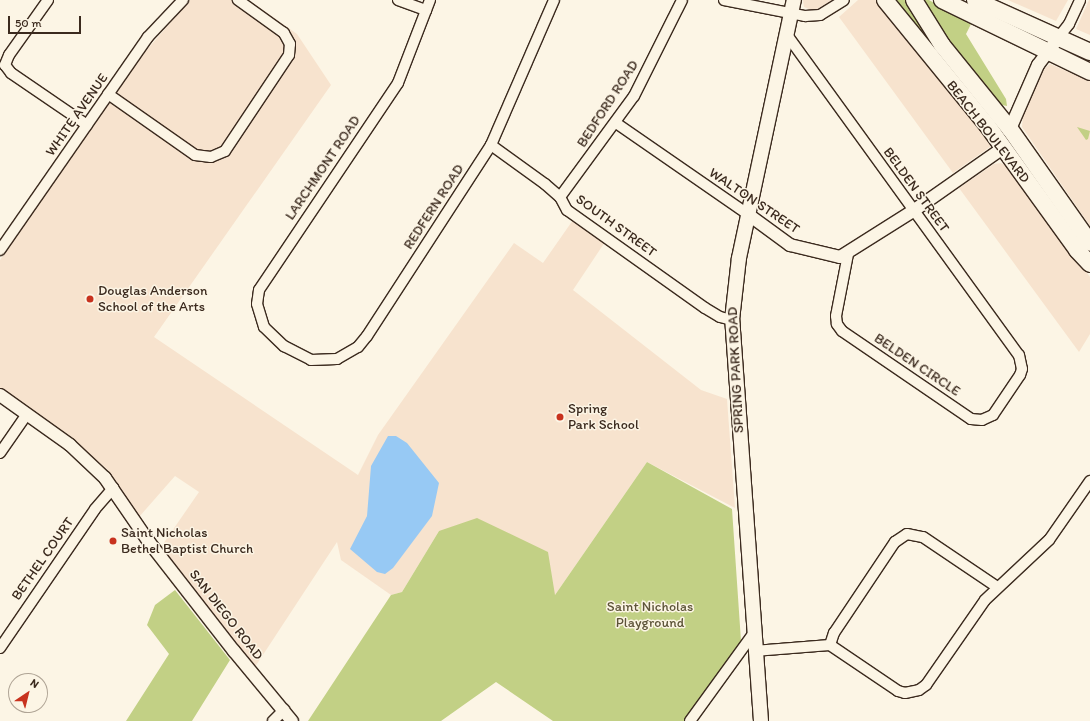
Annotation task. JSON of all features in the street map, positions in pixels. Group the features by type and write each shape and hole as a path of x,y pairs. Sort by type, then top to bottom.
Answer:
{"main road":[{"name":"SPRING PARK ROAD","path":"761,721 754,651 732,320 736,270 794,0"},
{"name":"BEACH BOULEVARD","path":"886,0 1003,148 1072,244 1090,264"},
{"name":"BEACH BOULEVARD","path":"914,0 925,19 961,70 1010,129 1090,243"},
{"path":"942,0 1090,72"},
{"path":"975,0 1090,52"},
{"path":"1003,148 1010,129"}],"street":[{"path":"48,0 9,56 5,65 10,73 87,125"},
{"name":"WHITE AVENUE","path":"0,250 158,24 182,0"},
{"path":"108,94 195,155 211,157 225,151 289,56 290,44 284,33 238,0"},
{"path":"398,0 426,10"},
{"name":"LARCHMONT ROAD","path":"284,346 270,335 259,316 257,304 260,290 398,82 430,0"},
{"name":"REDFERN ROAD","path":"284,346 311,360 323,362 337,359 358,347 491,145 554,0"},
{"name":"BEDFORD ROAD","path":"560,198 616,123 647,73 682,0"},
{"path":"724,0 791,15 820,15 844,0"},
{"path":"1010,129 1038,65 1069,24 1080,0"},
{"name":"BELDEN STREET","path":"787,35 1022,362"},
{"name":"WALTON STREET","path":"616,123 799,248 840,257 848,254"},
{"name":"SOUTH STREET","path":"491,145 560,198 567,210 614,245 720,317 732,320"},
{"path":"848,254 1003,148"},
{"name":"BELDEN CIRCLE","path":"848,254 836,316 837,324 842,331 971,419 982,420 993,415 1020,375 1022,362"},
{"name":"SAN DIEGO ROAD","path":"0,395 84,456 113,488 149,542 292,721"},
{"path":"0,454 27,414"},
{"path":"754,651 830,645 898,691 906,693 919,690 926,685 985,600 997,587 1049,540 1090,481"},
{"name":"BETHEL COURT","path":"0,648 86,522 113,488"},
{"path":"830,645 834,633 895,542 908,534 922,537 997,587"},
{"path":"690,721 753,634"},
{"path":"273,721 284,710"}],"shaded area":[{"path":"190,0 249,0 297,34 331,85 154,337 358,475 378,435 514,243 543,263 573,220 605,242 573,290 701,390 727,399 735,508 647,462 555,595 439,531 402,592 391,595 341,560 337,542 255,667 161,547 199,492 175,476 139,517 107,469 74,441 0,388 0,260 145,52"},
{"path":"803,0 833,0 814,11 804,7"},
{"path":"858,0 880,0 991,142 990,147 953,173 839,17"},
{"path":"1008,0 1068,0 1056,21"},
{"path":"1090,0 1090,35 1076,29"},
{"path":"1050,64 1090,81 1090,226 1022,127 1023,116 1044,69"},
{"path":"1001,163 1010,168 1090,277 1090,334 1079,352 959,188 994,164"}],"green space":[{"path":"894,0 905,0 947,65"},
{"path":"923,0 929,0 971,24 966,34 1006,99 1007,106 1002,105 983,85 950,43 951,41 947,39"},
{"path":"1077,127 1090,131 1088,139 1086,140"},
{"name":"Saint Nicholas Playground","path":"647,462 732,509 741,641 684,721 553,721 496,682 441,721 308,721 391,595 402,592 439,531 477,518 548,552 555,595"},
{"path":"175,590 230,660 192,721 126,721 169,654 147,625 155,605"}],"water":[{"path":"388,436 396,436 407,443 439,483 432,516 393,568 385,574 377,572 350,549 367,516 371,466"}],"place":[{"name":"Douglas Anderson School of the Arts","path":"90,299"},
{"name":"Spring Park School","path":"560,417"},
{"name":"Saint Nicholas Bethel Baptist Church","path":"113,541"}]}
